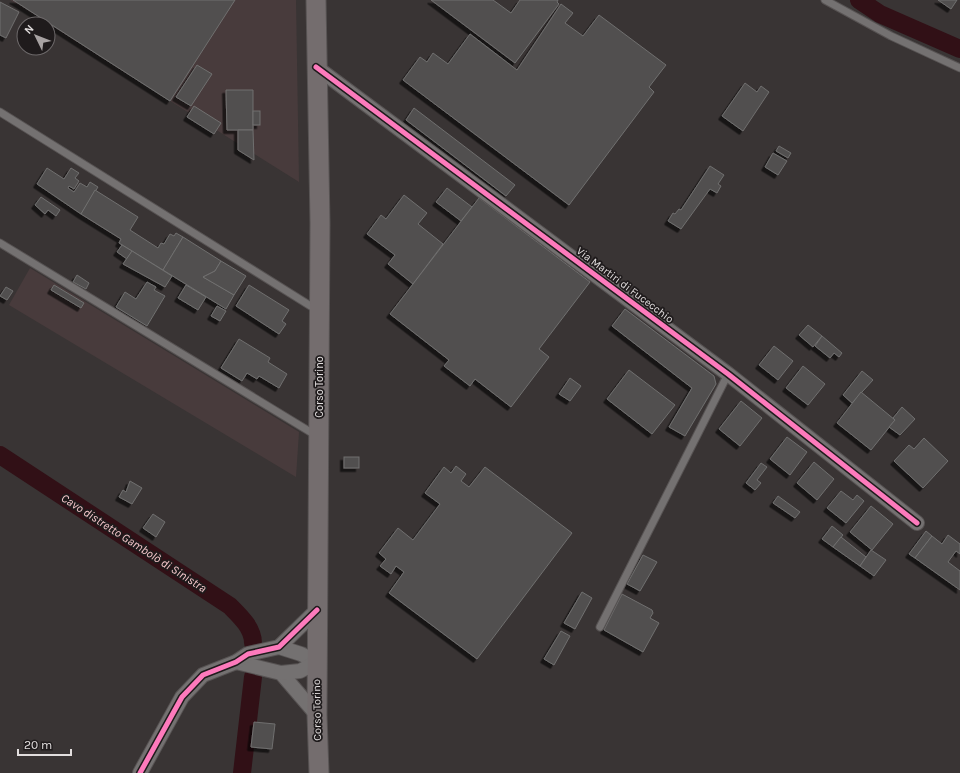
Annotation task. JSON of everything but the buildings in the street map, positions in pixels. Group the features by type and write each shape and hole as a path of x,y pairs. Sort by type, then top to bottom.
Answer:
{"main road":[{"name":"Corso Torino","path":"316,0 316,67 320,223 316,715 319,773"}],"street":[{"name":"Via Martiri di Fucecchio","path":"316,67 728,374 917,523"},
{"path":"279,647 317,610"},
{"path":"140,773 182,697 191,685 203,675 236,662 248,654 279,647 301,654 317,662"},
{"path":"236,662 281,673 300,671 317,662"},
{"path":"281,673 316,715"}],"lane":[{"path":"825,0 891,36 960,68"},
{"path":"0,112 319,311"},
{"path":"0,243 318,437"},
{"path":"600,627 728,374"}],"shaded area":[{"path":"10,0 296,0 299,182 56,29 56,16 35,16"},
{"path":"30,268 299,432 296,477 9,305"}],"waterway":[{"path":"859,0 880,14 960,49"},
{"name":"Cavo distretto Gambolò di Sinistra","path":"0,455 230,606 242,618 248,627 251,632 253,643"},
{"name":"Cavo distretto Gambolò di Sinistra","path":"242,773 253,677"}],"cycle path":[{"path":"316,67 728,374 917,523"},
{"path":"140,773 182,697 203,675 236,662 248,654 279,647 317,610"}]}
